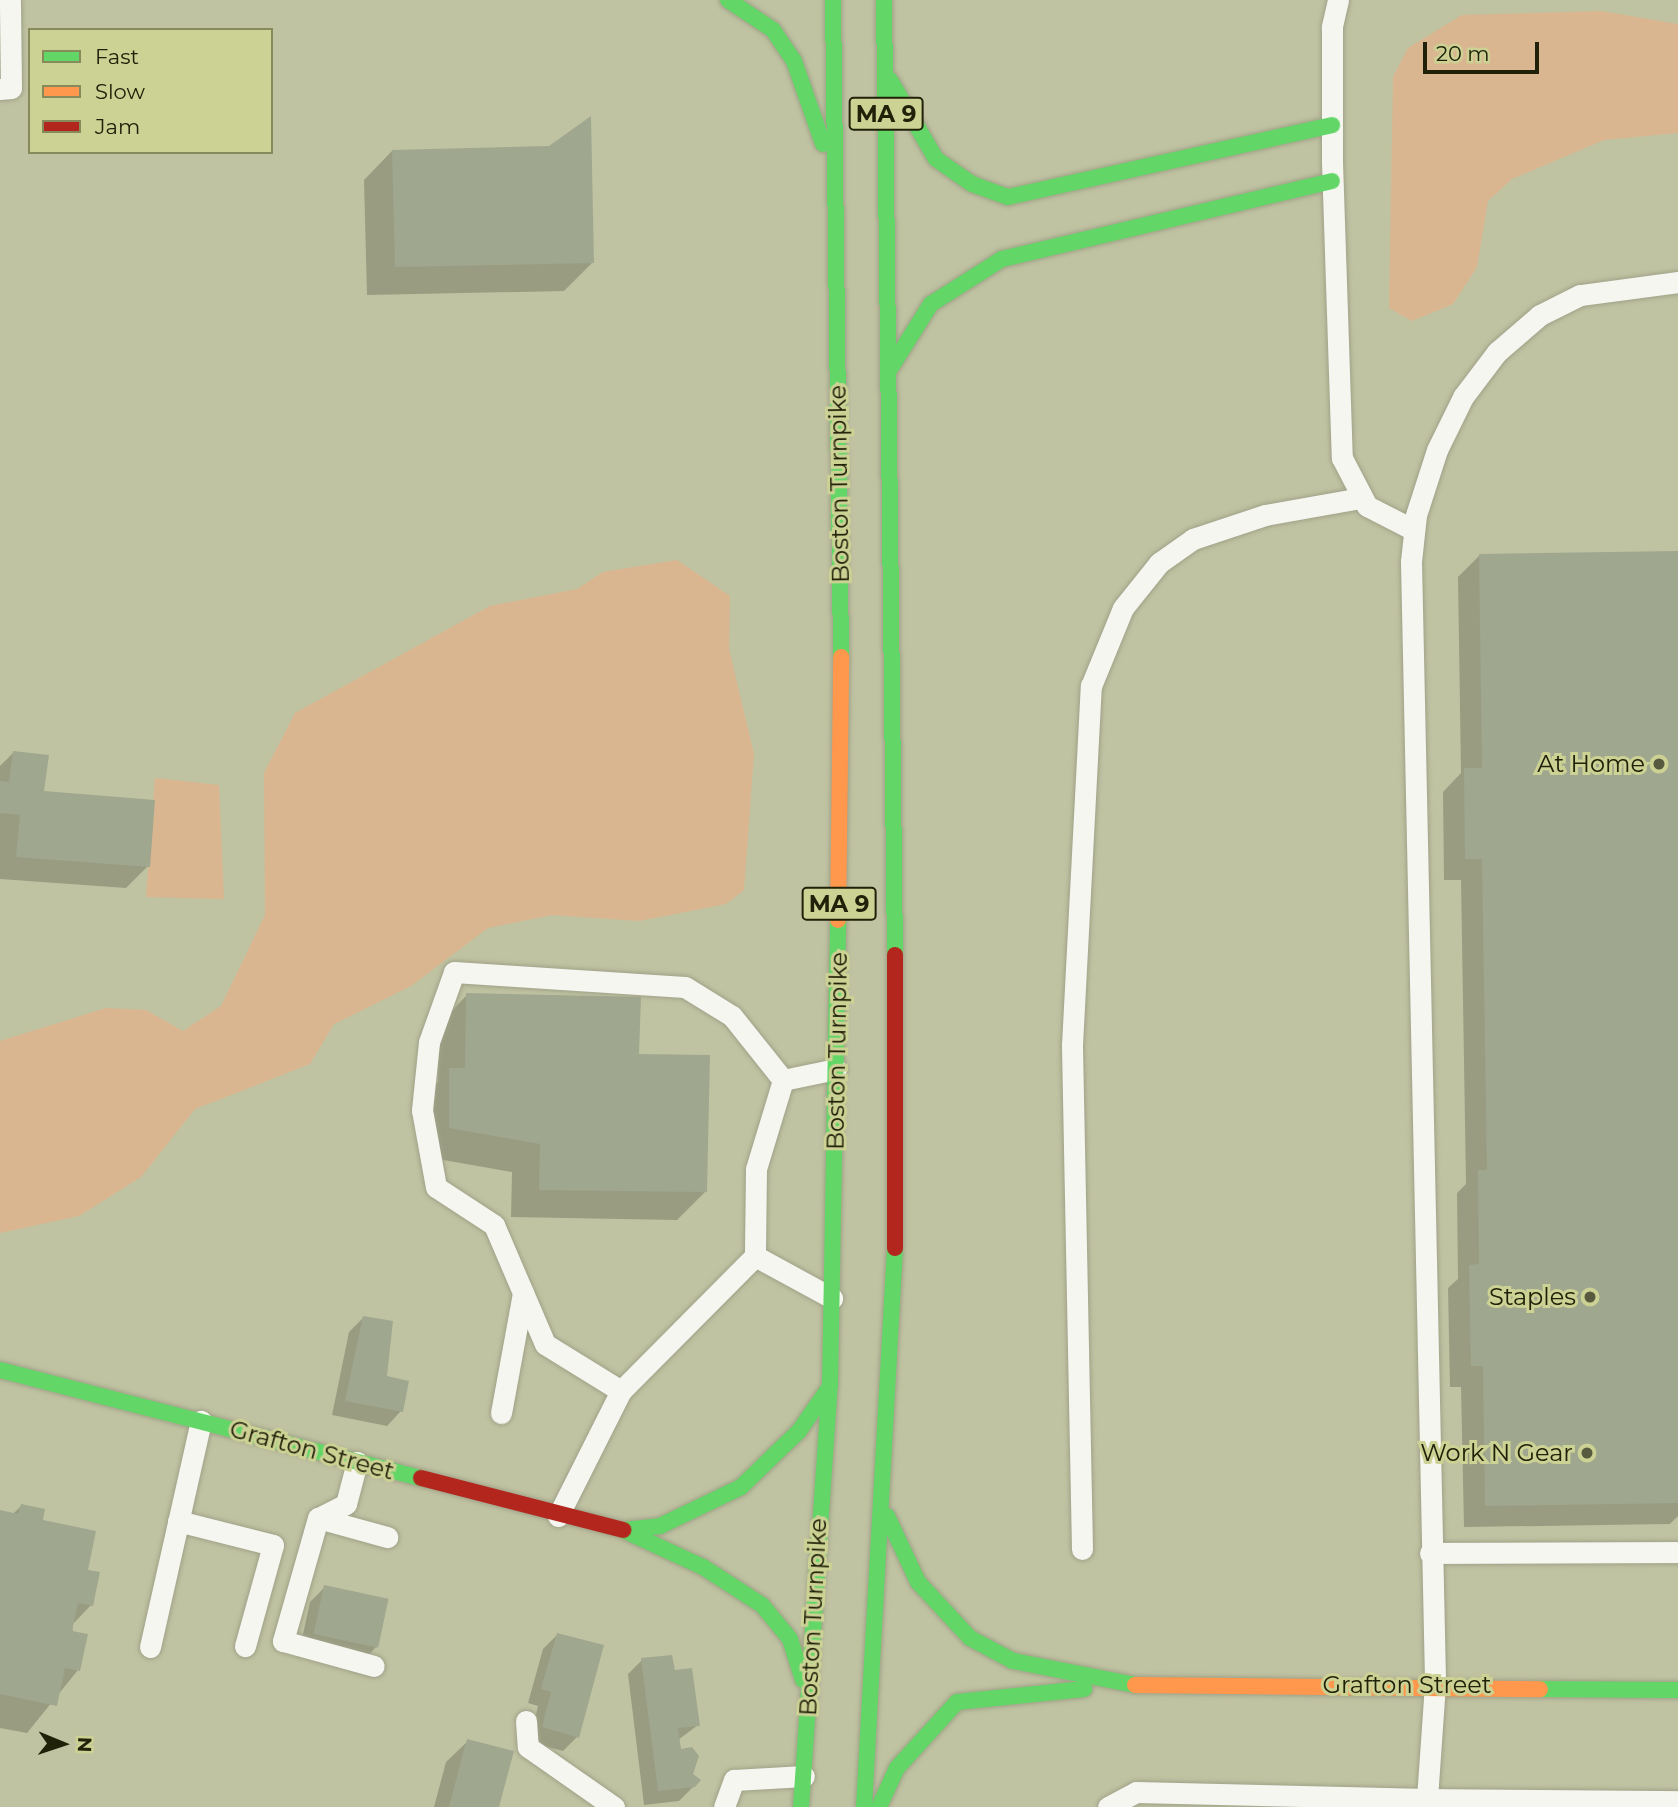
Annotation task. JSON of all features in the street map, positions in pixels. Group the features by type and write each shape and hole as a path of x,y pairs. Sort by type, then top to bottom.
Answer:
{"main road":[{"path":"728,0 773,30 794,61 832,172"},
{"name":"Boston Turnpike","path":"801,1807 830,1386 832,1298 841,551 832,172 833,0"},
{"name":"MA 9","path":"864,1807 883,1501 897,1122 884,0"},
{"path":"885,68 909,120 936,159 972,184 1008,197 1332,125"},
{"path":"890,371 931,304 1002,259 1332,181"},
{"name":"Grafton Street","path":"0,1370 558,1516 623,1530"},
{"path":"623,1530 660,1525 741,1487 799,1432 830,1386"},
{"path":"883,1501 918,1582 962,1632 1013,1661 1135,1685"},
{"path":"623,1530 703,1567 772,1614 802,1665 808,1707"},
{"path":"879,1807 897,1768 957,1702 1135,1685"},
{"name":"Grafton Street","path":"1135,1685 1435,1685 1678,1690"}],"lane":[{"path":"0,89 12,88 9,0"},
{"path":"1338,0 1332,125 1338,427 1345,470 1360,498 1385,520 1414,530"},
{"path":"1427,1799 1435,1685 1430,1553 1414,530 1449,423 1479,373 1517,332 1580,295 1678,282"},
{"path":"1082,1549 1072,1045 1091,686 1123,608 1159,563 1193,540 1265,515 1360,498"},
{"path":"621,1391 545,1344 494,1225 436,1187 422,1110 429,1042 454,972 685,987 732,1016 783,1080"},
{"path":"783,1080 836,1069"},
{"path":"558,1516 621,1391 755,1256 756,1169 783,1080"},
{"path":"755,1256 832,1298"},
{"path":"501,1413 523,1293"},
{"path":"150,1647 201,1421"},
{"path":"357,1462 346,1504 318,1518 283,1641 374,1666"},
{"path":"318,1518 387,1536"},
{"path":"178,1521 273,1545 245,1646"},
{"path":"1430,1553 1678,1552"},
{"path":"526,1721 528,1747 614,1807"},
{"path":"724,1807 734,1780 804,1776"},
{"path":"1108,1807 1136,1792 1527,1804 1678,1801"}],"shaded area":[{"path":"1601,11 1678,24 1678,133 1604,140 1512,179 1488,201 1477,267 1453,304 1412,321 1389,308 1393,77 1408,48 1462,15"},
{"path":"677,560 730,596 729,649 754,754 744,890 726,904 639,921 552,915 488,928 411,986 334,1024 310,1064 195,1109 141,1177 79,1216 0,1233 0,1041 106,1008 146,1010 183,1031 221,1006 265,915 264,773 295,713 490,606 577,589 603,572"},
{"path":"155,778 219,785 224,899 146,897"}],"building":[{"path":"591,116 594,263 395,267 392,150 549,146"},
{"path":"1678,551 1678,1503 1485,1506 1483,1366 1471,1366 1469,1265 1479,1264 1478,1170 1487,1170 1482,859 1465,859 1464,768 1482,768 1479,554"},
{"path":"13,751 49,755 44,791 155,800 150,867 16,857 20,815 0,813 0,781 9,782"},
{"path":"466,993 641,997 639,1054 710,1055 707,1192 539,1190 540,1144 449,1128 449,1068 465,1068"},
{"path":"363,1316 393,1321 387,1376 409,1381 403,1412 345,1401"},
{"path":"21,1504 45,1509 43,1520 96,1531 88,1570 100,1572 93,1606 78,1603 72,1631 88,1634 80,1671 65,1668 57,1706 0,1694 0,1510 18,1514"},
{"path":"324,1585 389,1599 378,1648 314,1634"},
{"path":"557,1633 604,1645 579,1738 542,1727 551,1692 541,1689"},
{"path":"672,1655 675,1670 692,1668 700,1726 678,1728 681,1749 692,1747 699,1756 693,1774 701,1780 695,1787 658,1791 641,1658"},
{"path":"467,1739 514,1751 499,1807 449,1807"}],"traffic: fast":[{"path":"728,0 773,30 794,61 823,144"},
{"path":"833,0 841,657"},
{"path":"884,0 895,955"},
{"path":"890,80 936,159 972,184 1008,197 1332,125"},
{"path":"890,369 931,304 1002,259 1332,181"},
{"path":"801,1807 830,1386 838,920"},
{"path":"864,1807 895,1248"},
{"path":"0,1370 421,1478"},
{"path":"623,1530 660,1526 741,1487 799,1431 829,1388"},
{"path":"887,1516 918,1582 970,1638 1013,1661 1135,1685"},
{"path":"623,1530 703,1567 762,1605 790,1639 803,1680"},
{"path":"879,1807 897,1768 957,1702 1084,1689"},
{"path":"1540,1689 1678,1690"}],"traffic: slow":[{"path":"838,920 841,657"},
{"path":"1135,1685 1540,1689"}],"traffic: jam":[{"path":"895,955 895,1248"},
{"path":"421,1478 623,1530"}],"place":[{"name":"At Home","path":"1659,764"},
{"name":"Staples","path":"1590,1297"},
{"name":"Work N Gear","path":"1587,1453"}]}
